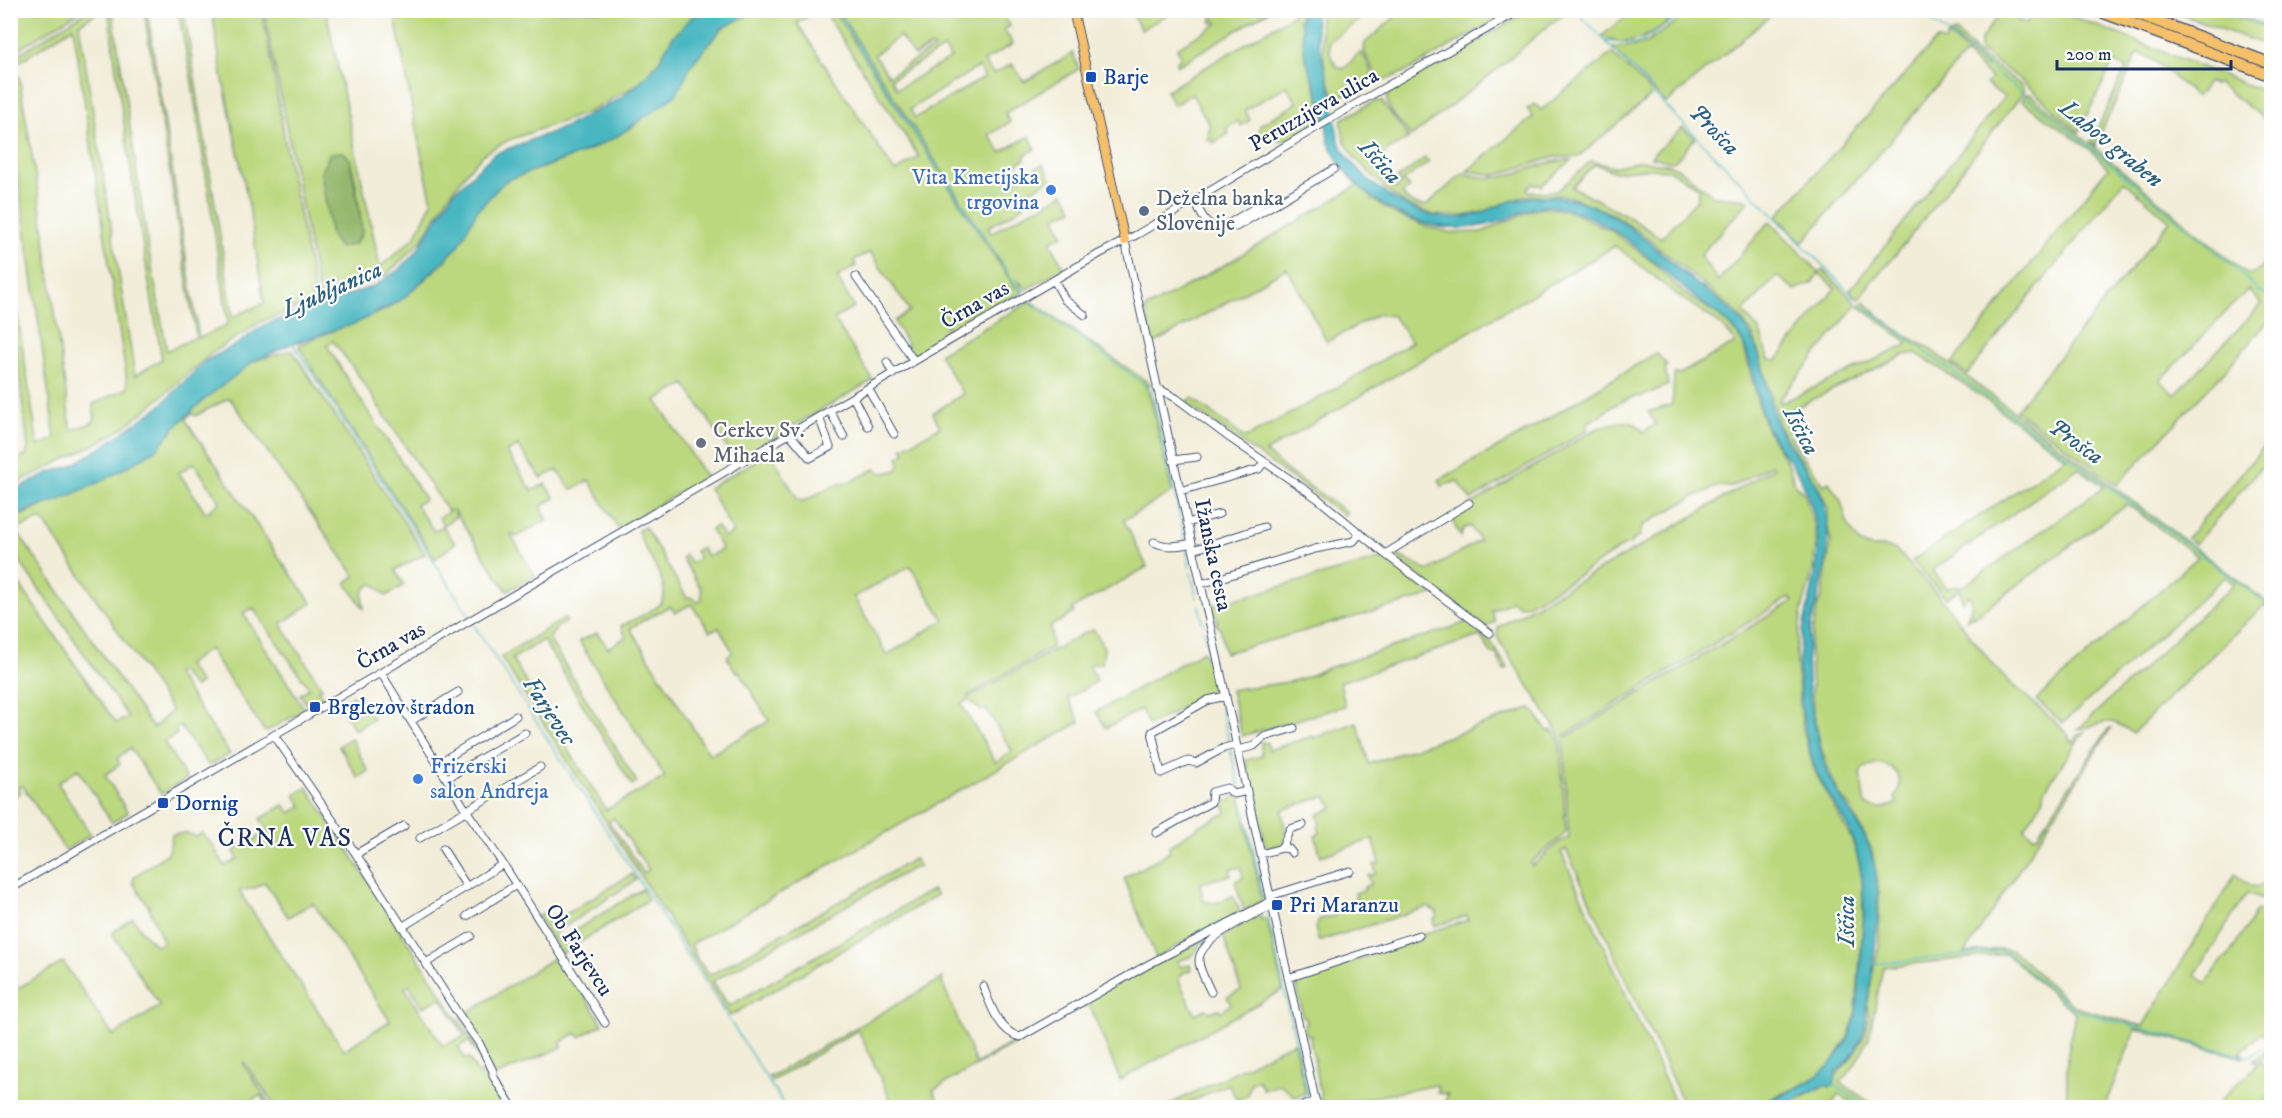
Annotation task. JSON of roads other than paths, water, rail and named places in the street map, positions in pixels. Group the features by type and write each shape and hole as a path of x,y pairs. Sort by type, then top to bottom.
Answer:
{"highway":[{"path":"2096,10 2271,76"},
{"path":"2127,10 2271,64"}],"main road":[{"name":"Ižanska cesta","path":"1073,10 1125,241"}],"street":[{"name":"Peruzzijeva ulica","path":"1125,241 1520,10"},
{"path":"1236,227 1334,169"},
{"path":"1194,200 1207,224 1216,228 1223,227 1279,193"},
{"name":"Črna vas","path":"10,889 1024,297 1125,241"},
{"name":"Ižanska cesta","path":"1125,241 1316,1104"},
{"path":"856,277 914,361"},
{"path":"1054,280 1065,300 1085,315"},
{"path":"887,362 893,374"},
{"path":"868,388 894,434"},
{"path":"1157,388 1176,398 1317,498 1385,554 1490,633"},
{"path":"853,397 868,426"},
{"path":"830,411 844,437"},
{"path":"790,434 810,458 830,447 819,417"},
{"path":"1173,460 1197,457"},
{"path":"1180,491 1258,469 1264,462"},
{"path":"1385,554 1469,502"},
{"path":"1187,523 1219,514"},
{"path":"1154,542 1161,546 1192,546 1264,527"},
{"path":"1201,584 1315,549 1354,541 1360,533"},
{"path":"381,673 466,810 503,864 402,927"},
{"path":"411,720 459,692"},
{"path":"1226,696 1208,700 1152,732 1161,773 1188,761 1196,764 1224,748 1254,746 1264,736 1294,728"},
{"path":"437,764 516,716"},
{"path":"447,778 525,733"},
{"path":"274,735 356,854 479,1043 494,1071 493,1076 513,1107"},
{"path":"420,838 540,767"},
{"path":"1156,832 1211,802 1212,792 1227,788 1234,794 1247,791"},
{"path":"1282,848 1290,830 1303,825"},
{"path":"356,854 404,826"},
{"path":"1261,854 1282,848 1289,849 1292,853"},
{"path":"443,849 467,887"},
{"name":"Ob Farjevcu","path":"503,864 605,1023"},
{"path":"983,986 991,1007 1004,1027 1011,1035 1020,1037 1189,943 1271,901 1350,871"},
{"path":"467,916 516,885"},
{"path":"1211,992 1199,962 1202,949 1209,941 1271,901"},
{"path":"1288,978 1419,935"},
{"path":"426,963 471,936"},
{"path":"1296,1107 1316,1104"}],"water":[{"path":"698,11 755,11 722,28 691,65 676,95 616,137 582,153 505,181 477,211 458,247 403,299 357,323 291,344 253,362 205,399 175,427 156,450 106,479 60,500 31,509 11,520 11,492 50,472 71,466 102,447 160,406 205,361 234,346 264,325 374,286 401,268 416,252 454,192 494,154 565,127 619,99 638,84 658,63 672,38"},
{"name":"Iščica","path":"1300,11 1315,11 1319,45 1342,148 1351,161 1375,185 1404,204 1420,211 1451,218 1473,215 1508,202 1532,197 1555,197 1594,206 1628,226 1722,303 1744,324 1754,342 1776,422 1785,440 1814,481 1825,509 1828,530 1827,551 1809,634 1808,675 1811,702 1819,744 1828,773 1867,841 1877,879 1877,929 1863,1035 1849,1060 1836,1072 1835,1082 1830,1087 1826,1085 1779,1107 1757,1107 1816,1077 1825,1070 1845,1044 1857,1011 1864,901 1856,849 1847,825 1817,774 1809,749 1803,716 1799,660 1818,553 1816,524 1799,477 1766,425 1745,347 1728,323 1643,252 1594,219 1549,206 1528,210 1488,225 1464,228 1444,227 1405,216 1369,195 1341,165 1329,145 1324,111 1305,55"}],"waterway":[{"path":"836,10 1023,295"},
{"name":"Prošca","path":"1575,10 1652,89 1655,95 1855,298"},
{"path":"1606,41 1636,44 1644,41 1687,10"},
{"name":"Lahov graben","path":"1918,10 1927,17 1950,19"},
{"path":"1957,15 1967,10"},
{"path":"2225,10 2272,27"},
{"name":"Lahov graben","path":"1927,17 2095,151 2238,270 2259,292 2272,297"},
{"path":"1026,299 1151,389 1185,541"},
{"name":"Prošca","path":"1862,305 2272,607"},
{"name":"Farjevec","path":"292,342 470,617"},
{"path":"1186,548 1190,568"},
{"path":"1191,573 1197,598"},
{"path":"1199,605 1203,624"},
{"name":"Farjevec","path":"472,622 786,1108"},
{"path":"1204,630 1218,693"},
{"path":"1220,702 1229,742"},
{"path":"1231,751 1239,787"},
{"path":"1241,797 1264,899"},
{"path":"1267,915 1309,1100"},
{"path":"1872,964 2001,951 2008,953 2075,1010 2242,1056 2250,1056 2272,1044"},
{"path":"1833,1084 1870,1108"}],"place":[{"name":"Barje","path":"1091,77"},
{"name":"Vita Kmetijska trgovina","path":"1051,190"},
{"name":"Deželna banka Slovenije","path":"1144,211"},
{"name":"Cerkev Sv. Mihaela","path":"701,443"},
{"name":"Brglezov štradon","path":"315,707"},
{"name":"Frizerski salon Andreja","path":"418,779"},
{"name":"Dornig","path":"163,803"},
{"name":"Pri Maranzu","path":"1277,905"}],"district":[{"name":"ČRNA VAS","path":"285,838"}],"water label":[{"name":"Ljubljanica","path":"332,290"}]}
